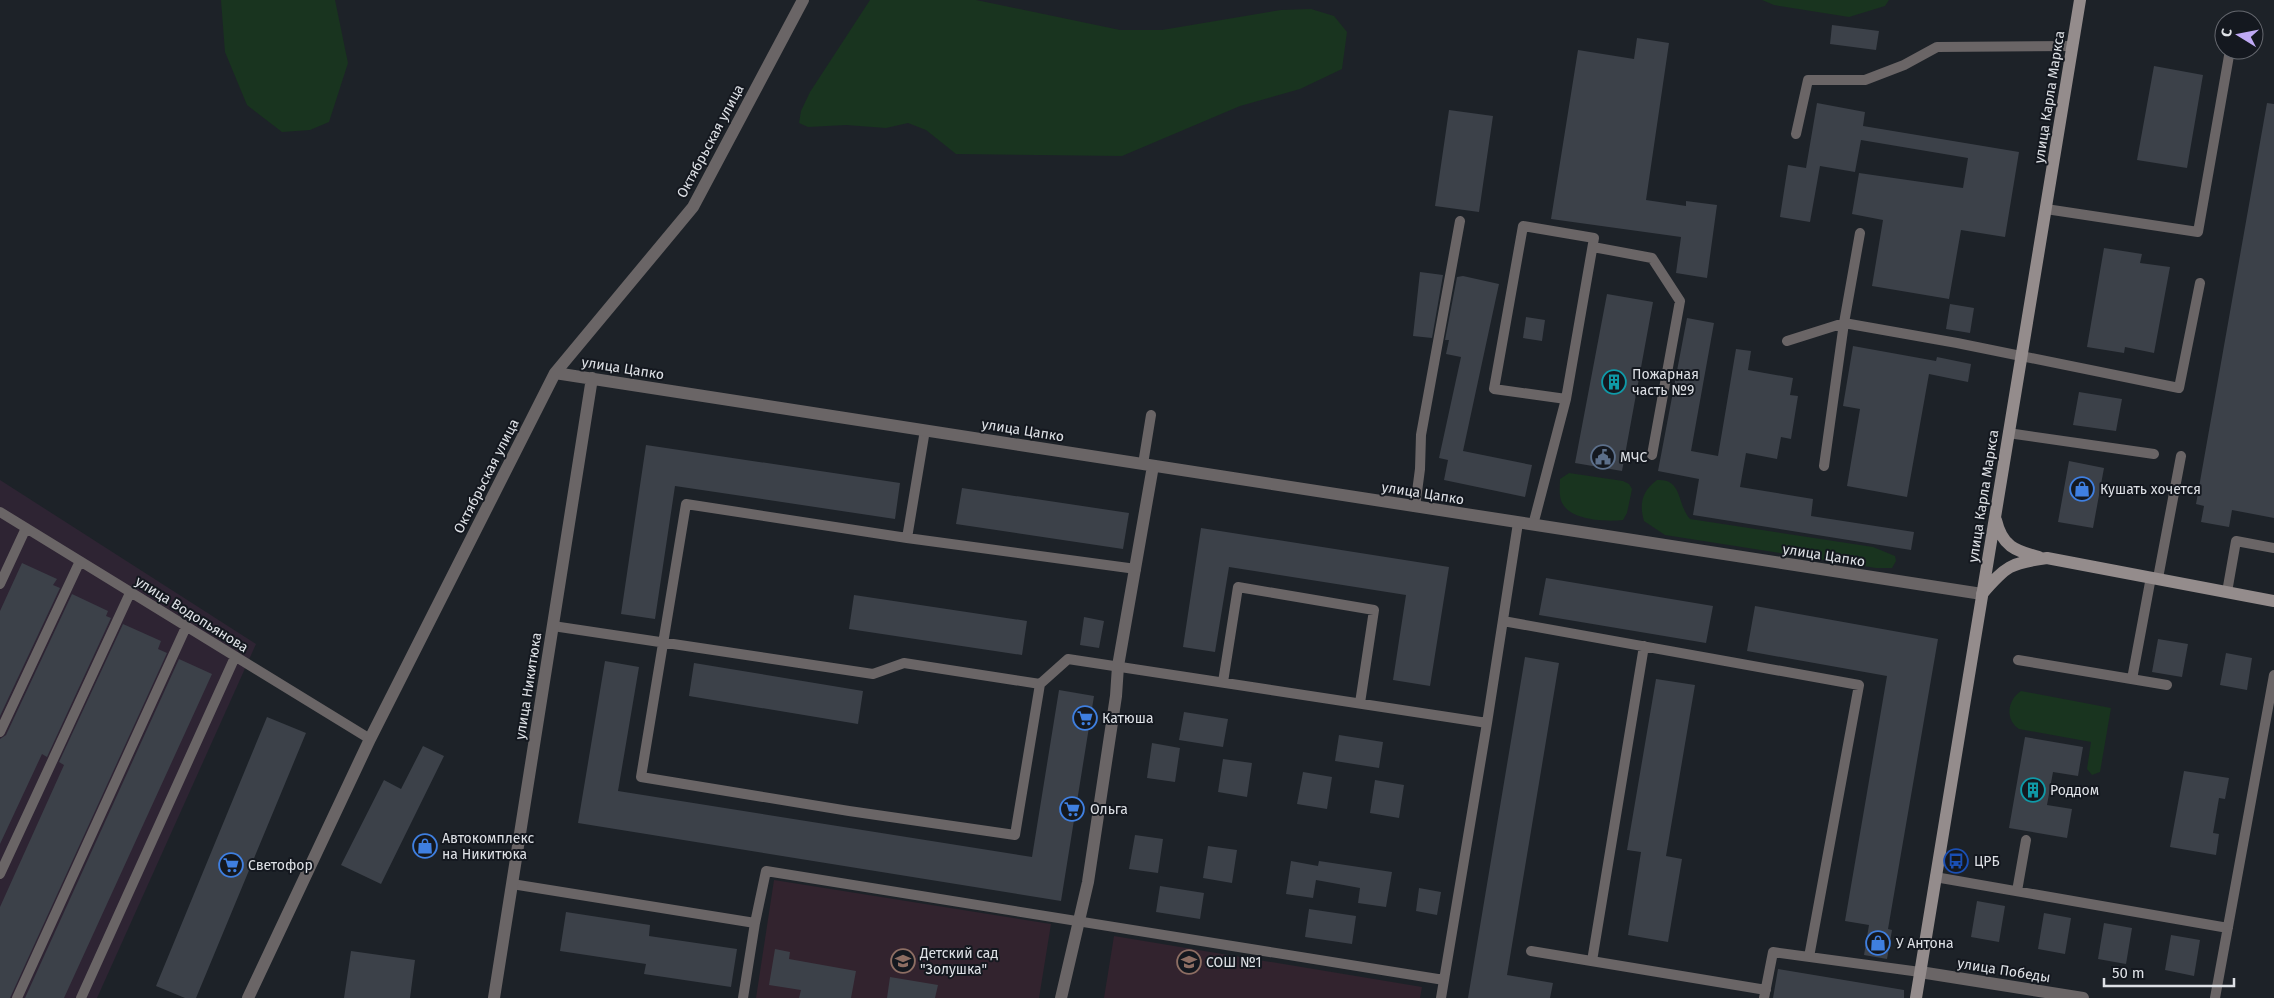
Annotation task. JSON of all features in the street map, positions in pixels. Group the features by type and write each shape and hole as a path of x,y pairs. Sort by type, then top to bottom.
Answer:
{"street":[{"name":"Октябрьская улица","path":"248,998 370,739 555,372 693,207 803,0"},
{"name":"улица Карла Маркса","path":"1916,998 2080,0"},
{"name":"улица Цапко","path":"555,372 1982,594"},
{"name":"улица Никитюка","path":"494,998 592,378"},
{"path":"1061,998 1088,882 1116,696 1118,666 1136,569 1148,465"},
{"path":"1995,515 2002,538 2011,548 2047,558 2274,601"},
{"path":"1982,594 2001,571 2012,564 2047,558"},
{"name":"улица Победы","path":"1920,972 2083,998"}],"lane":[{"path":"1796,134 1808,80 1865,80 1904,65 1937,46 2073,46"},
{"path":"2046,208 2198,232 2228,60"},
{"path":"1415,507 1420,469 1421,435 1460,221"},
{"path":"1533,525 1566,399 1594,238 1523,226 1494,389 1566,399"},
{"path":"1824,466 1844,323 1860,233"},
{"path":"1593,247 1652,258 1680,301 1652,455"},
{"path":"1787,341 1844,323 1957,343 2179,388 2200,283"},
{"path":"1148,465 1151,415"},
{"path":"907,538 925,430"},
{"path":"2008,433 2154,454"},
{"path":"2132,679 2181,456"},
{"path":"1136,569 907,538 686,504 641,777 849,811 1015,835 1040,684 1068,659 1487,723"},
{"name":"улица Водопьянова","path":"0,512 370,739"},
{"path":"1441,998 1518,523"},
{"path":"0,584 26,528"},
{"path":"2226,592 2236,541 2274,548"},
{"path":"0,732 80,561"},
{"path":"1223,682 1238,587 1374,610 1360,703"},
{"path":"0,874 130,592"},
{"path":"1503,621 1859,685 1809,957"},
{"path":"553,626 873,674 904,663 1040,684"},
{"path":"17,998 186,627"},
{"path":"1592,961 1644,646"},
{"path":"81,998 235,657"},
{"path":"2018,660 2167,685"},
{"path":"2215,998 2226,964 2228,928 2269,722 2274,675"},
{"path":"2017,891 2026,840"},
{"path":"743,998 755,923 766,871 1444,980"},
{"path":"1935,877 2228,928"},
{"path":"512,884 755,923"},
{"path":"1531,951 1765,994 1773,952 1920,972"}],"shaded area":[{"path":"0,480 256,644 97,998 0,998"},
{"name":"Детский сад \"Золушка\"","path":"774,880 1051,924 1039,998 756,998"},
{"name":"СОШ №1","path":"1114,936 1422,987 1420,998 1104,998"}],"green space":[{"path":"221,0 335,0 348,63 329,122 310,130 282,132 247,105 225,52"},
{"path":"870,0 976,0 1120,30 1162,30 1281,10 1311,9 1334,16 1347,32 1342,69 1300,89 1240,106 1122,156 956,154 926,130 908,123 886,128 846,125 808,127 799,123 801,111 810,92"},
{"path":"1762,0 1889,0 1885,6 1849,17 1774,5"},
{"path":"1569,473 1623,481 1629,484 1632,489 1627,513 1623,520 1591,519 1569,511 1562,503 1560,496 1560,479"},
{"path":"1657,480 1671,483 1678,493 1690,519 1873,547 1895,556 1896,561 1892,568 1876,568 1665,535 1644,521 1642,509 1645,493"},
{"path":"2021,691 2111,708 2100,772 2092,775 2087,769 2091,742 2019,729 2014,725 2010,715 2011,705 2013,699"}],"building":[{"path":"1832,25 1879,31 1876,50 1830,44"},
{"path":"1637,38 1669,43 1646,200 1686,206 1686,201 1717,205 1707,278 1676,273 1681,237 1551,219 1578,50 1634,59"},
{"path":"2154,66 2203,75 2187,168 2137,160"},
{"path":"1817,103 1865,112 1863,126 2019,152 2005,237 1961,230 1949,299 1872,286 1883,220 1852,214 1859,173 1963,188 1968,158 1861,140 1855,172 1820,166 1810,222 1780,217 1788,165 1806,168"},
{"path":"2267,103 2274,104 2274,518 2232,510 2229,527 2201,522 2204,506 2196,504"},
{"path":"1449,110 1493,116 1479,212 1435,206"},
{"path":"2104,248 2142,254 2140,263 2170,267 2154,353 2125,347 2124,353 2087,347"},
{"path":"1420,272 1443,275 1432,338 1413,336"},
{"path":"1463,276 1499,284 1463,451 1532,465 1525,497 1444,480 1448,460 1439,458 1461,357 1446,354 1449,340 1445,340 1457,277"},
{"name":"Пожарная часть №9","path":"1607,294 1653,302 1622,471 1575,463"},
{"path":"1950,304 1974,308 1970,333 1946,329"},
{"path":"1526,317 1545,320 1542,341 1523,338"},
{"path":"1687,318 1714,323 1691,451 1718,456 1736,349 1751,351 1748,370 1793,378 1790,395 1798,396 1791,439 1781,437 1777,459 1746,453 1740,487 1813,499 1811,516 1914,532 1911,550 1693,515 1699,479 1658,471"},
{"path":"1853,346 1936,361 1937,357 1971,364 1968,382 1929,374 1907,497 1847,486 1860,409 1843,406"},
{"path":"2079,392 2122,399 2116,431 2073,425"},
{"path":"646,445 900,483 895,519 675,486 655,619 621,614"},
{"name":"Кушать хочется","path":"2069,461 2104,468 2093,528 2058,522"},
{"path":"962,488 1129,513 1123,549 956,524"},
{"path":"1201,528 1449,567 1430,686 1393,680 1406,595 1229,567 1215,652 1183,647"},
{"path":"22,563 57,579 53,585 60,588 0,716 0,611"},
{"path":"1546,578 1713,606 1706,643 1539,615"},
{"path":"72,594 108,611 106,616 111,618 47,757 42,754 0,844 0,739 6,735"},
{"path":"854,595 1027,621 1022,655 849,629"},
{"path":"1755,606 1938,639 1888,929 1892,930 1887,959 1864,955 1869,925 1845,921 1887,676 1747,651"},
{"path":"1084,617 1104,621 1099,648 1080,645"},
{"path":"123,624 161,641 158,649 167,653 10,998 0,998 0,907 64,765 59,762"},
{"path":"2158,639 2188,644 2182,677 2152,672"},
{"path":"2226,653 2252,658 2247,690 2220,685"},
{"path":"1525,657 1559,663 1507,975 1553,983 1550,998 1468,998"},
{"path":"179,659 212,674 64,998 25,998"},
{"path":"605,661 639,667 618,791 1032,857 1059,690 1094,696 1061,901 578,823"},
{"path":"694,663 863,691 858,724 689,696"},
{"path":"1656,679 1695,685 1666,856 1682,859 1668,942 1628,935 1641,852 1627,850"},
{"path":"1184,712 1228,719 1223,747 1179,740"},
{"path":"267,717 306,733 196,998 185,998 156,986"},
{"path":"1339,735 1383,742 1379,768 1335,761"},
{"name":"Роддом","path":"2025,737 2083,747 2078,776 2053,772 2047,805 2072,809 2067,838 2009,828"},
{"path":"1152,743 1180,748 1175,782 1147,778"},
{"path":"423,746 444,756 381,884 341,865 384,780 401,789"},
{"path":"1223,759 1252,763 1247,797 1218,792"},
{"path":"2184,771 2229,778 2225,799 2219,798 2213,833 2219,834 2216,855 2170,847"},
{"path":"1303,772 1332,777 1327,809 1297,804"},
{"path":"1375,780 1404,785 1399,818 1370,813"},
{"path":"1135,835 1163,839 1158,873 1129,869"},
{"path":"1208,846 1237,850 1232,883 1203,878"},
{"path":"1291,861 1318,866 1319,861 1392,872 1386,907 1358,903 1360,888 1316,880 1313,898 1286,894"},
{"path":"1160,886 1204,893 1200,919 1156,912"},
{"path":"1419,888 1441,892 1437,915 1416,911"},
{"path":"1977,901 2005,906 1999,942 1971,937"},
{"path":"1309,909 1356,916 1352,944 1305,937"},
{"path":"566,912 650,925 649,936 737,949 731,987 644,974 646,964 560,951"},
{"path":"2044,913 2071,918 2065,954 2038,949"},
{"path":"2104,923 2132,928 2126,964 2098,959"},
{"path":"2171,935 2200,940 2194,976 2165,970"},
{"name":"Детский сад \"Золушка\"","path":"775,949 790,952 789,959 856,971 851,998 799,998 801,990 769,985"},
{"path":"351,951 415,960 410,998 344,998"},
{"path":"1778,969 1904,990 1904,998 1773,998"},
{"name":"Детский сад \"Золушка\"","path":"890,977 938,985 935,998 887,998"}],"place":[{"name":"Пожарная часть №9","path":"1614,382"},
{"name":"МЧС","path":"1603,457"},
{"name":"Кушать хочется","path":"2082,489"},
{"name":"Катюша","path":"1085,718"},
{"name":"Роддом","path":"2033,790"},
{"name":"Ольга","path":"1072,809"},
{"name":"Автокомплекс на Никитюка","path":"425,846"},
{"name":"ЦРБ","path":"1956,861"},
{"name":"Светофор","path":"231,865"},
{"name":"У Антона","path":"1878,943"},
{"name":"Детский сад \"Золушка\"","path":"903,961"},
{"name":"СОШ №1","path":"1189,962"}]}
